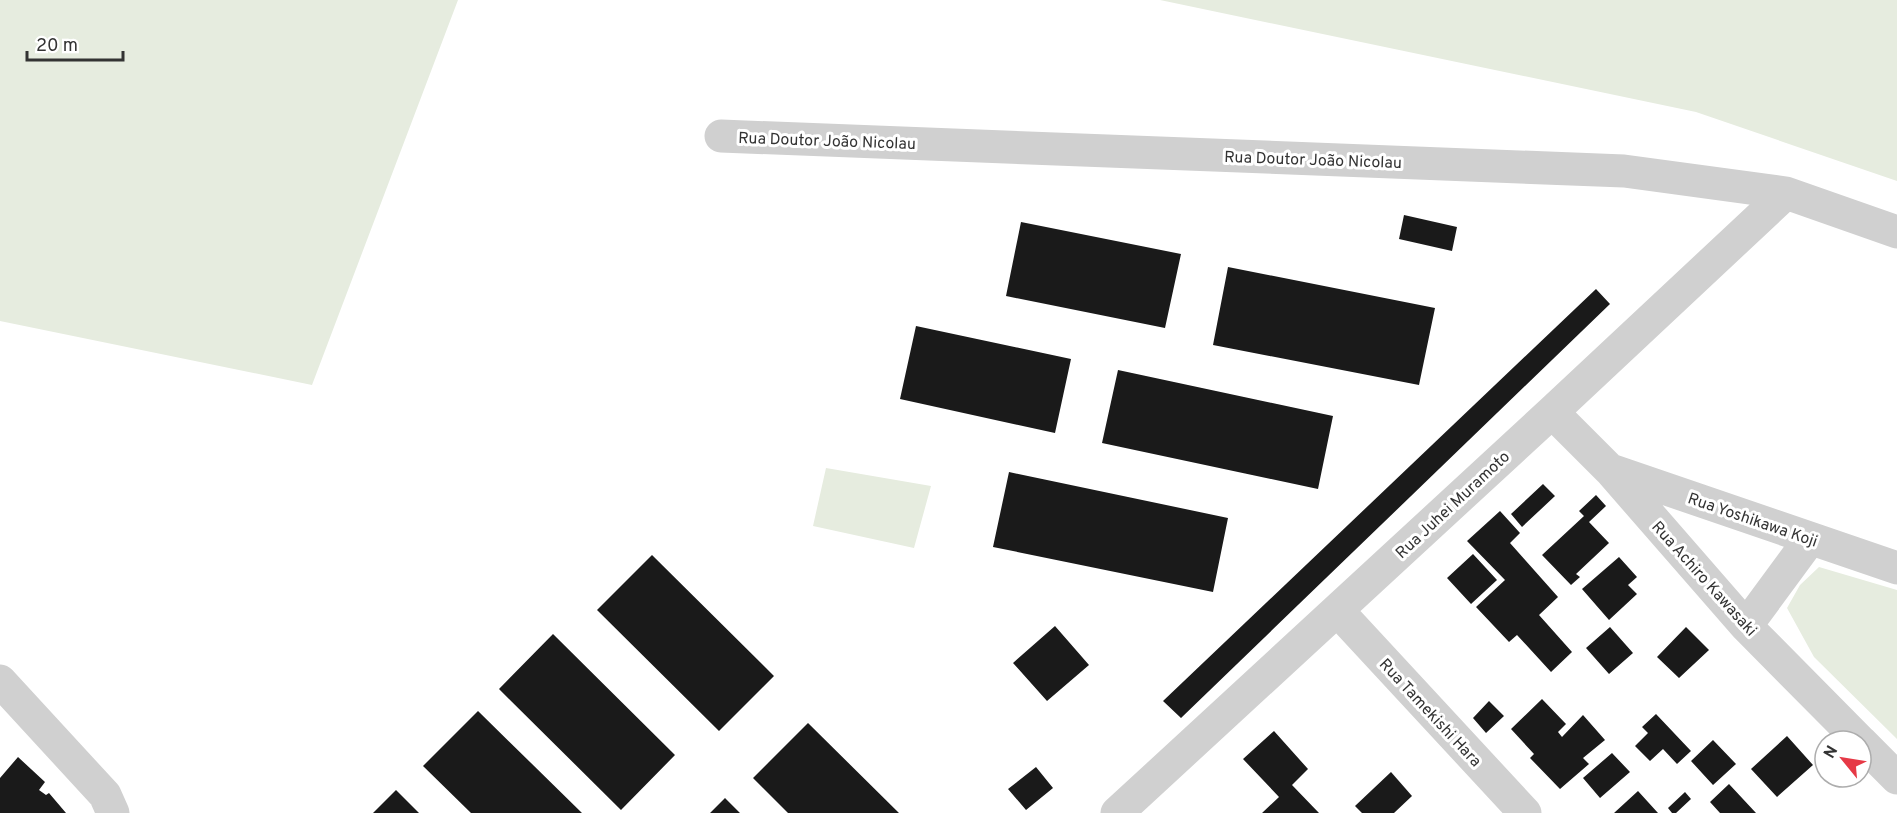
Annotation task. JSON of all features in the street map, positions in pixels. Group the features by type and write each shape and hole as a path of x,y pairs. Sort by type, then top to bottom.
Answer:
{"street":[{"name":"Rua Doutor João Nicolau","path":"721,136 1624,171 1786,193 1897,232"},
{"name":"Rua Juhei Muramoto","path":"1117,813 1786,193"},
{"name":"Rua Achiro Kawasaki","path":"1552,412 1610,470 1746,626 1849,729"},
{"name":"Rua Yoshikawa Koji","path":"1610,470 1897,568"},
{"path":"1746,626 1810,539"},
{"name":"Rua Tamekishi Hara","path":"1337,610 1525,813"},
{"path":"0,681 105,795 113,813"},
{"name":"Rua Achiro Kawasaki","path":"1873,753 1897,778"}],"shaded area":[{"path":"0,0 458,0 312,385 0,321"},
{"path":"1160,0 1897,0 1897,181 1696,112"},
{"path":"826,468 931,486 914,548 813,526"},
{"path":"1819,567 1897,590 1897,739 1814,657 1787,608 1800,585"}],"building":[{"path":"1404,215 1457,227 1452,251 1399,239"},
{"path":"1021,222 1181,254 1165,328 1006,296"},
{"path":"1228,267 1435,308 1419,385 1213,345"},
{"path":"1596,289 1610,304 1181,718 1163,701"},
{"path":"916,326 1071,359 1055,433 900,399"},
{"path":"1118,370 1333,416 1318,489 1102,443"},
{"path":"1009,472 1228,518 1213,592 993,547"},
{"path":"1543,484 1555,496 1522,527 1511,514"},
{"path":"1596,495 1606,506 1589,522 1609,543 1576,574 1580,577 1571,585 1542,555 1584,516 1579,511"},
{"path":"1500,511 1520,533 1510,543 1558,597 1539,615 1572,652 1551,672 1517,635 1509,642 1476,607 1505,580 1467,541"},
{"path":"1473,554 1497,580 1471,604 1447,578"},
{"path":"652,555 774,676 719,731 597,610"},
{"path":"1619,557 1637,577 1628,585 1637,594 1609,620 1582,589"},
{"path":"1055,626 1089,665 1047,701 1013,663"},
{"path":"1610,627 1633,653 1609,674 1586,648"},
{"path":"1686,627 1709,650 1679,678 1657,657"},
{"path":"553,634 675,755 621,810 499,689"},
{"path":"1542,699 1566,724 1558,732 1562,737 1583,715 1605,740 1583,758 1589,764 1560,789 1530,758 1534,754 1511,729"},
{"path":"1489,701 1504,716 1486,733 1473,718"},
{"path":"478,711 582,813 471,813 423,766"},
{"path":"1656,714 1691,751 1677,764 1663,749 1650,761 1635,746 1648,733 1642,727"},
{"path":"808,723 899,813 788,813 753,778"},
{"path":"1274,731 1308,769 1292,785 1319,813 1262,813 1279,797 1243,759"},
{"path":"1787,736 1813,765 1777,797 1751,769"},
{"path":"1713,740 1736,764 1713,785 1691,761"},
{"path":"1612,753 1630,772 1600,798 1583,778"},
{"path":"18,757 45,782 39,790 46,795 49,793 66,813 0,813 0,778"},
{"path":"1036,767 1053,788 1026,810 1008,789"},
{"path":"1391,772 1412,796 1394,813 1362,813 1355,806"},
{"path":"1729,784 1756,813 1720,813 1710,802"},
{"path":"396,790 419,813 373,813"},
{"path":"1638,791 1658,813 1614,813"},
{"path":"1685,792 1691,799 1676,813 1672,813 1668,808"},
{"path":"725,798 740,813 710,813"}]}
